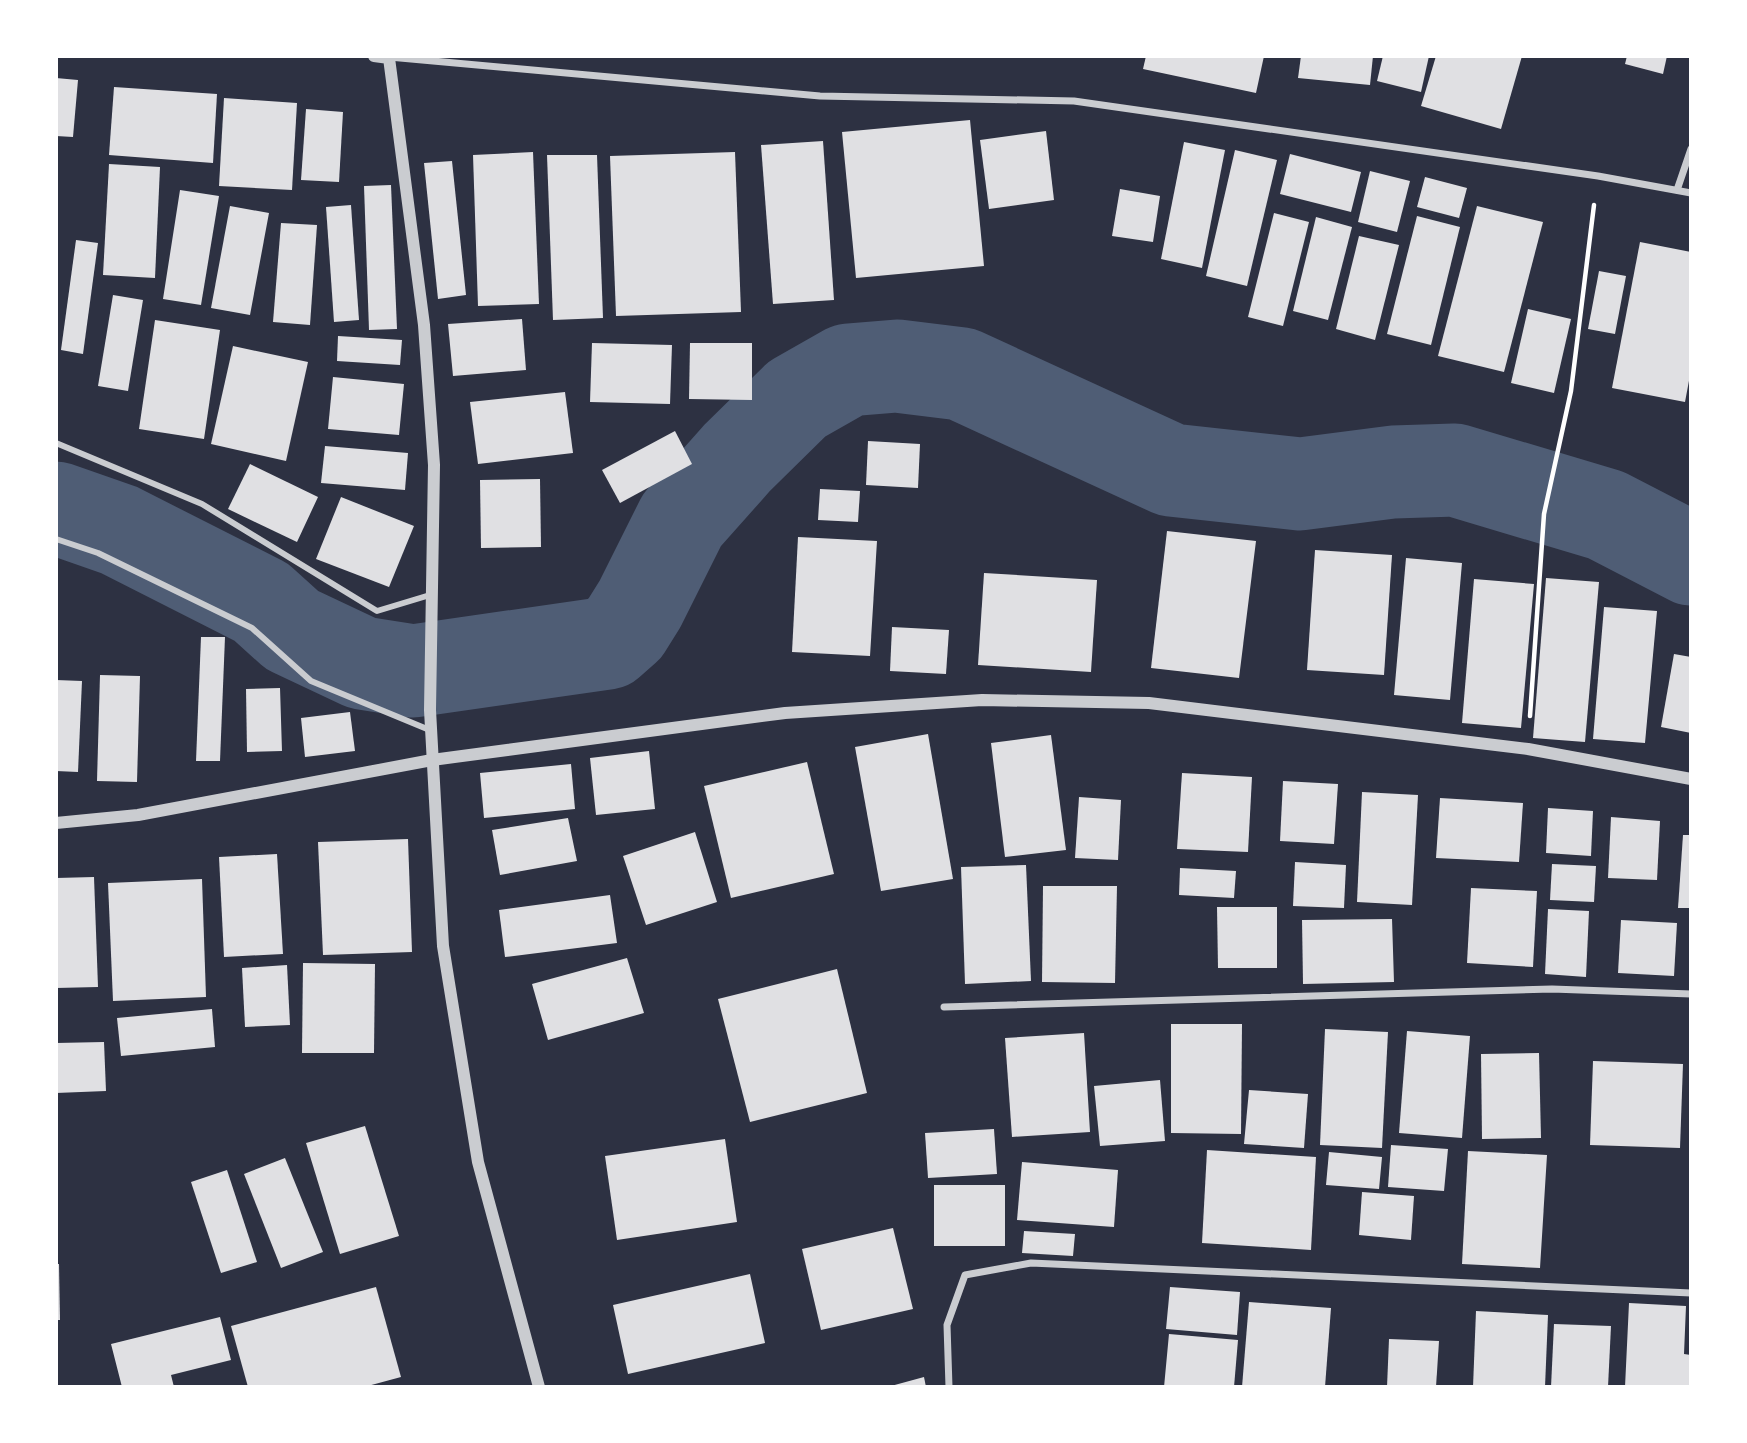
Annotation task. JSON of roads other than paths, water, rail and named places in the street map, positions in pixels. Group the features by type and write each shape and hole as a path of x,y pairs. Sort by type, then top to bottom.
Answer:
{"street":[{"path":"374,56 820,96 1074,101 1598,176 1691,193"},
{"path":"389,57 424,325 435,465 430,595 430,710 443,946 478,1163 539,1387"},
{"path":"1677,190 1691,149"},
{"path":"56,443 202,503 377,611 430,595"},
{"path":"56,539 98,552 252,628 311,681 433,731"},
{"path":"56,823 138,815 432,760 785,713 982,700 1149,703 1528,749 1691,779"},
{"path":"944,1007 1552,989 1691,994"},
{"path":"949,1387 947,1325 965,1275 1031,1263 1691,1293"}],"waterway":[{"path":"56,508 119,530 261,602 292,630 362,663 413,671 608,643 625,628 640,604 682,520 737,458 797,399 848,370 897,366 962,374 1171,470 1300,484 1393,472 1455,470 1606,515 1691,559"}]}
